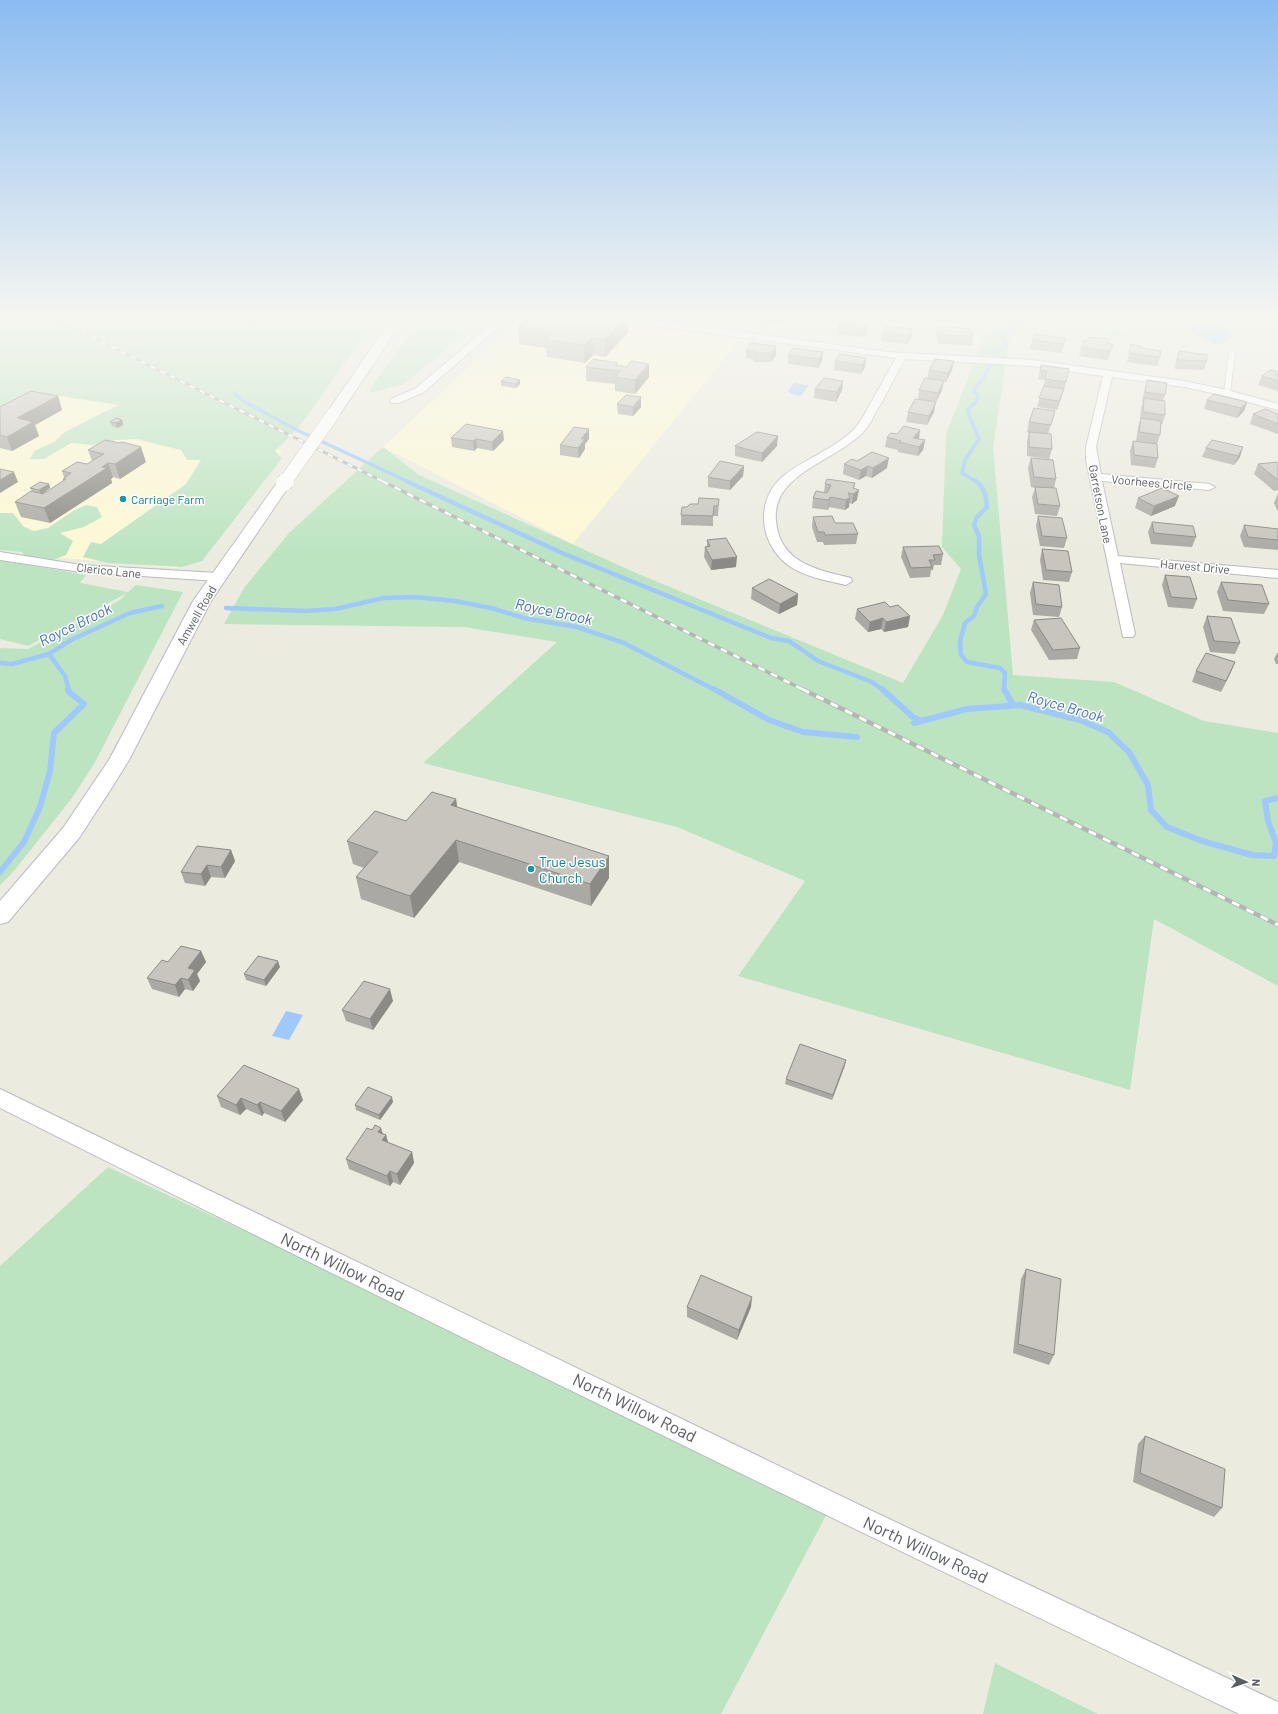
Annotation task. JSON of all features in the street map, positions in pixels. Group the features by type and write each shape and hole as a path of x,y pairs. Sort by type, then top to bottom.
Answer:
{"main road":[{"name":"Amwell Road","path":"0,916 71,833 102,787 134,731 189,624 218,577 345,397"}],"street":[{"path":"395,401 404,397"},
{"path":"846,581 810,572 791,561 780,549 772,535 769,520 770,508 775,495 784,482 853,437 862,427 879,397"},
{"name":"Garretson Lane","path":"1103,397 1091,447 1092,460 1128,634"},
{"path":"1242,397 1278,406"},
{"name":"Voorhees Circle","path":"1096,477 1209,488"},
{"name":"Clerico Lane","path":"0,556 30,562 127,573 218,577"},
{"name":"Harvest Drive","path":"1112,559 1278,574"},
{"name":"North Willow Road","path":"0,1098 199,1197 861,1519 1270,1714"}],"shaded area":[{"name":"Carriage Farm","path":"37,397 171,397 282,452 198,560 175,568 40,556 0,546 0,413"},
{"path":"436,397 693,397 573,544 383,447"}],"green space":[{"path":"0,397 41,397 0,415"},
{"path":"67,397 321,397 299,427 275,451 282,458 202,561 182,567 108,563 83,557 91,542 101,544 186,484 201,460 187,460 181,450 136,439 116,440 92,445 71,443 44,459 30,459 34,451 54,442 65,432 118,405"},
{"path":"960,397 1001,397 993,447 1013,675 1114,682 1204,721 1278,733 1278,986 1154,919 1130,1090 738,976 805,881 677,827 423,763 557,642 464,627 224,624 244,588 289,533 383,447 419,475 636,573 903,683 943,615 961,569 942,547 946,434"},
{"path":"86,505 97,507 102,517 84,527 60,533 73,541 66,555 50,561 25,557 22,552 0,550 0,513 13,513 24,527 34,531 48,528 73,511"},
{"path":"0,560 86,575 80,583 128,592 136,585 183,592 94,764 72,798 13,872 0,885 0,648 28,649 120,600 127,593 28,646 0,639"},
{"path":"108,1167 831,1506 721,1714 0,1714 0,1266"},
{"path":"995,1663 1098,1714 983,1714"}],"water":[{"path":"286,1011 303,1015 289,1040 272,1036"}],"building":[{"path":"19,397 56,397 17,418 33,422 7,437 0,435 0,407"},
{"path":"624,397 641,397 633,407 617,404"},
{"path":"1039,397 1061,397 1059,401"},
{"path":"1211,397 1226,397 1247,402 1241,408 1207,400"},
{"path":"1144,398 1165,401 1165,415 1143,412"},
{"path":"915,399 936,402 929,416 908,412"},
{"path":"1034,408 1055,411 1051,425 1029,422"},
{"path":"1265,409 1278,414 1278,424 1253,414"},
{"path":"116,418 122,420 116,423 110,422"},
{"path":"1141,418 1161,421 1160,435 1139,432"},
{"path":"466,424 503,431 492,442 476,439 473,441 451,438"},
{"path":"904,426 920,430 913,438 925,440 919,447 887,437 891,433 897,434"},
{"path":"574,427 589,429 581,439 585,439 578,448 560,445"},
{"path":"757,432 778,436 762,453 735,446"},
{"path":"1029,432 1051,434 1052,449 1029,447"},
{"path":"105,440 120,443 122,442 141,447 115,464 108,463 102,467 107,468 44,508 15,502 31,491 43,494 66,479 63,479 71,473 62,471 77,462 87,464 104,454 88,450"},
{"path":"1212,440 1243,447 1238,456 1206,448"},
{"path":"1133,441 1157,444 1158,458 1134,455"},
{"path":"872,452 889,458 873,468 868,466 861,470 844,464 852,459 857,461"},
{"path":"1031,458 1053,460 1056,479 1034,477"},
{"path":"720,461 744,466 730,481 708,477"},
{"path":"1277,462 1278,480 1258,464"},
{"path":"0,469 14,472 0,480"},
{"path":"827,479 855,483 853,488 859,490 853,494 848,493 850,497 846,500 830,497 829,500 813,498 816,491 827,493 831,485 825,484"},
{"path":"40,482 49,484 39,490 30,488"},
{"path":"1035,487 1056,488 1060,506 1038,504"},
{"path":"1162,488 1179,496 1154,506 1138,498"},
{"path":"699,498 719,499 718,506 714,506 713,516 681,515 682,507 687,507 690,504 698,504"},
{"path":"832,516 835,523 853,523 858,534 825,535 824,532 818,532 813,517"},
{"path":"1038,516 1062,518 1067,538 1042,536"},
{"path":"1152,522 1193,526 1196,537 1154,533"},
{"path":"1244,525 1278,529 1278,540 1248,537"},
{"path":"726,538 737,557 712,560 705,547 710,546 707,540"},
{"path":"939,546 943,554 933,555 935,560 929,560 932,567 911,568 903,547"},
{"path":"1042,549 1068,551 1072,572 1046,570"},
{"path":"1165,575 1190,577 1197,599 1171,597"},
{"path":"769,579 798,594 780,604 752,588"},
{"path":"1033,582 1059,585 1062,607 1036,604"},
{"path":"1221,582 1262,585 1269,604 1228,600"},
{"path":"885,602 890,607 898,605 910,616 886,622 883,618 870,622 857,609"},
{"path":"1207,616 1231,618 1240,643 1214,641"},
{"path":"1061,618 1080,648 1053,650 1034,620"},
{"path":"1206,653 1235,662 1226,681 1196,671"},
{"path":"432,792 456,799 451,805 609,856 590,884 456,840 410,896 356,877 378,852 347,841 375,811 406,821"},
{"path":"197,846 231,850 221,867 207,865 201,874 181,872"},
{"path":"181,946 201,951 188,968 195,970 188,980 181,978 175,985 147,978 162,960 168,962"},
{"path":"258,956 278,961 264,980 244,974"},
{"path":"364,981 390,989 370,1019 342,1010"},
{"path":"800,1044 846,1060 833,1095 786,1079"},
{"path":"244,1065 299,1089 281,1111 260,1102 257,1105 241,1098 236,1105 217,1096"},
{"path":"368,1087 392,1097 379,1115 355,1105"},
{"path":"375,1125 381,1128 378,1132 386,1135 382,1140 412,1152 397,1174 390,1171 387,1176 346,1159 367,1128 372,1130"},
{"path":"1026,1269 1061,1279 1054,1355 1018,1344"},
{"path":"701,1275 752,1297 739,1330 687,1307"},
{"path":"1145,1436 1225,1469 1222,1508 1140,1473"}],"waterway":[{"path":"238,397 243,401 297,430 409,482"},
{"path":"977,397 976,402 967,410 979,439 965,460 962,473 977,482"},
{"path":"406,481 562,553 771,638 789,641 818,661 872,682 883,690"},
{"path":"977,482 984,492 987,507 977,517 974,525 979,536 979,555 986,594 977,607 974,616 965,623 960,641 961,655 967,662 1000,668 1005,673 1004,689"},
{"name":"Royce Brook","path":"226,608 306,611 335,609 384,598 414,597 455,601 491,608 524,618 577,627 624,643 715,690"},
{"name":"Royce Brook","path":"49,654 71,640 130,613 162,606"},
{"name":"Royce Brook","path":"0,663 12,664 49,654"},
{"path":"49,654 65,676 69,690"},
{"path":"0,872 24,842 40,807 50,771 54,733 84,704 69,692 68,689"},
{"name":"Royce Brook","path":"714,689 769,720 803,732 857,737"},
{"path":"882,689 913,717 921,721"},
{"path":"1004,689 1013,705"},
{"name":"Royce Brook","path":"914,723 967,709 1020,705 1080,720 1108,732 1129,752 1148,785 1151,810 1167,827 1202,841 1252,855 1274,856 1276,843 1268,821 1265,801 1278,798"}],"railway":[{"path":"213,397 384,482"},
{"path":"382,481 804,690"},
{"path":"802,689 1278,925"}],"place":[{"name":"Carriage Farm","path":"123,499"},
{"name":"True Jesus Church","path":"531,869"}]}
